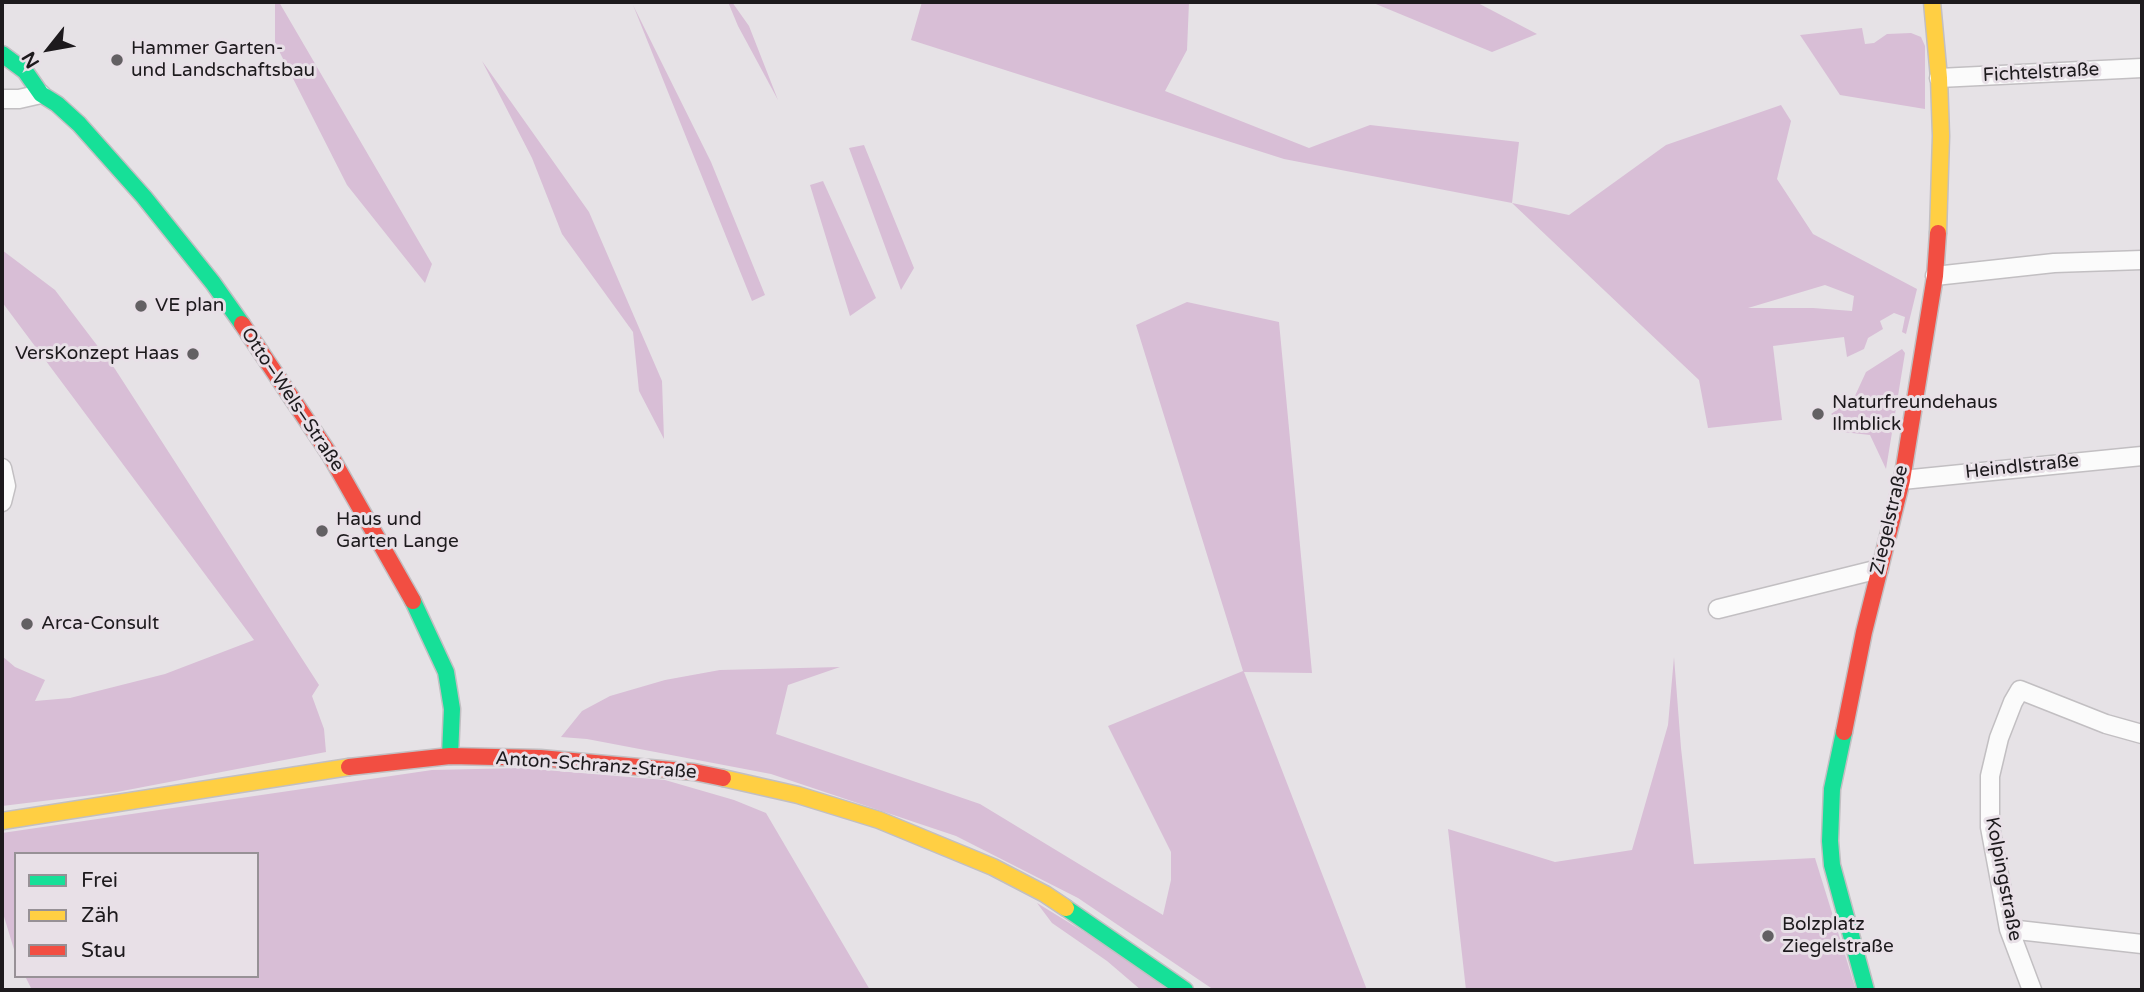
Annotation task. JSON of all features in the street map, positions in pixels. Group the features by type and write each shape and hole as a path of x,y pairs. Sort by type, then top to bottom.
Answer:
{"street":[{"name":"Ziegelstraße","path":"1866,990 1832,865 1830,814 1836,764 1879,569 1902,480 1935,276 1940,195 1939,78 1932,2"},
{"name":"Otto–Wels–Straße","path":"2,54 26,71 41,94 79,124 145,197 213,283 330,455 428,628 446,672 452,709 450,756"},
{"name":"Fichtelstraße","path":"1939,78 2142,68"},
{"path":"2,99 19,99 41,94"},
{"path":"1935,276 2054,263 2142,260"},
{"name":"Heindlstraße","path":"1902,480 2142,456"},
{"path":"2,468 6,486 2,502"},
{"path":"1718,609 1879,569"},
{"name":"Kolpingstraße","path":"2032,990 2009,929 1990,827 1990,776 1999,738 2013,702 2020,690 2106,724 2142,734"},
{"name":"Anton-Schranz-Straße","path":"2,821 370,764 450,756 540,758 694,772 798,795 879,820 993,867 1045,894 1185,990"},
{"path":"2009,929 2142,944"}],"shaded area":[{"path":"275,2 279,2 432,264 425,283 347,185 275,43"},
{"path":"728,2 732,2 749,26 778,100 738,26"},
{"path":"922,2 1189,2 1187,50 1165,91 1309,148 1370,125 1519,142 1512,203 1284,159 911,40"},
{"path":"1371,2 1476,2 1537,34 1492,52"},
{"path":"633,5 711,162 765,295 752,301"},
{"path":"1862,28 1865,44 1874,43 1887,34 1911,33 1921,37 1925,46 1925,109 1840,95 1800,35"},
{"path":"482,61 589,212 662,381 664,439 639,391 633,332 562,234 532,158"},
{"path":"1781,105 1791,121 1777,179 1813,234 1917,289 1906,334 1902,332 1905,317 1894,313 1880,321 1883,329 1868,338 1864,349 1847,357 1844,337 1773,346 1782,420 1708,428 1699,380 1512,203 1569,215 1666,145","holes":["1825,285 1854,296 1852,311 1748,308"]},
{"path":"864,145 914,268 901,290 849,148"},
{"path":"823,181 876,298 850,316 810,185"},
{"path":"2,250 55,290 115,369 319,685 312,696 324,729 326,752 117,792 2,806 2,656 15,667 45,680 35,701 70,698 165,674 254,640 2,302"},
{"path":"1187,302 1279,322 1312,673 1244,672 1367,990 1214,990 1078,898 956,836 771,774 587,739 561,737 582,711 610,696 665,680 720,670 840,667 788,685 776,734 980,804 1163,915 1171,880 1171,852 1108,726 1243,671 1136,325"},
{"path":"1902,349 1905,353 1886,469 1870,435 1843,432 1846,426 1831,414 1854,398 1866,372"},
{"path":"1674,657 1694,864 1815,858 1856,990 1466,990 1448,829 1555,862 1632,850 1668,725"},
{"path":"521,768 665,780 734,800 766,813 870,990 32,990 26,978 259,978 259,852 14,852 14,949 2,910 2,833 432,770"},
{"path":"1037,903 1179,990 1141,990 1107,961 1052,923"}],"traffic: fast":[{"path":"2,54 25,71 41,94 79,124 144,197 242,324"},
{"path":"413,601 446,672 452,709 450,756"},
{"path":"1844,732 1832,789 1832,865 1866,990"},
{"path":"1066,908 1185,990"}],"traffic: slow":[{"path":"1932,2 1941,136 1938,233"},
{"path":"2,821 349,767"},
{"path":"723,778 798,795 879,820 993,867 1066,908"}],"traffic: jam":[{"path":"1844,732 1864,632 1902,480 1935,276 1938,233"},
{"path":"242,324 330,455 413,601"},
{"path":"349,767 450,756 540,758 694,772 723,778"}],"place":[{"name":"Hammer Garten- und Landschaftsbau","path":"117,60"},
{"name":"VE plan","path":"141,306"},
{"name":"VersKonzept Haas","path":"193,354"},
{"name":"Naturfreundehaus Ilmblick","path":"1818,414"},
{"name":"Haus und Garten Lange","path":"322,531"},
{"name":"Arca-Consult","path":"27,624"},
{"name":"Bolzplatz Ziegelstraße","path":"1768,936"}]}
